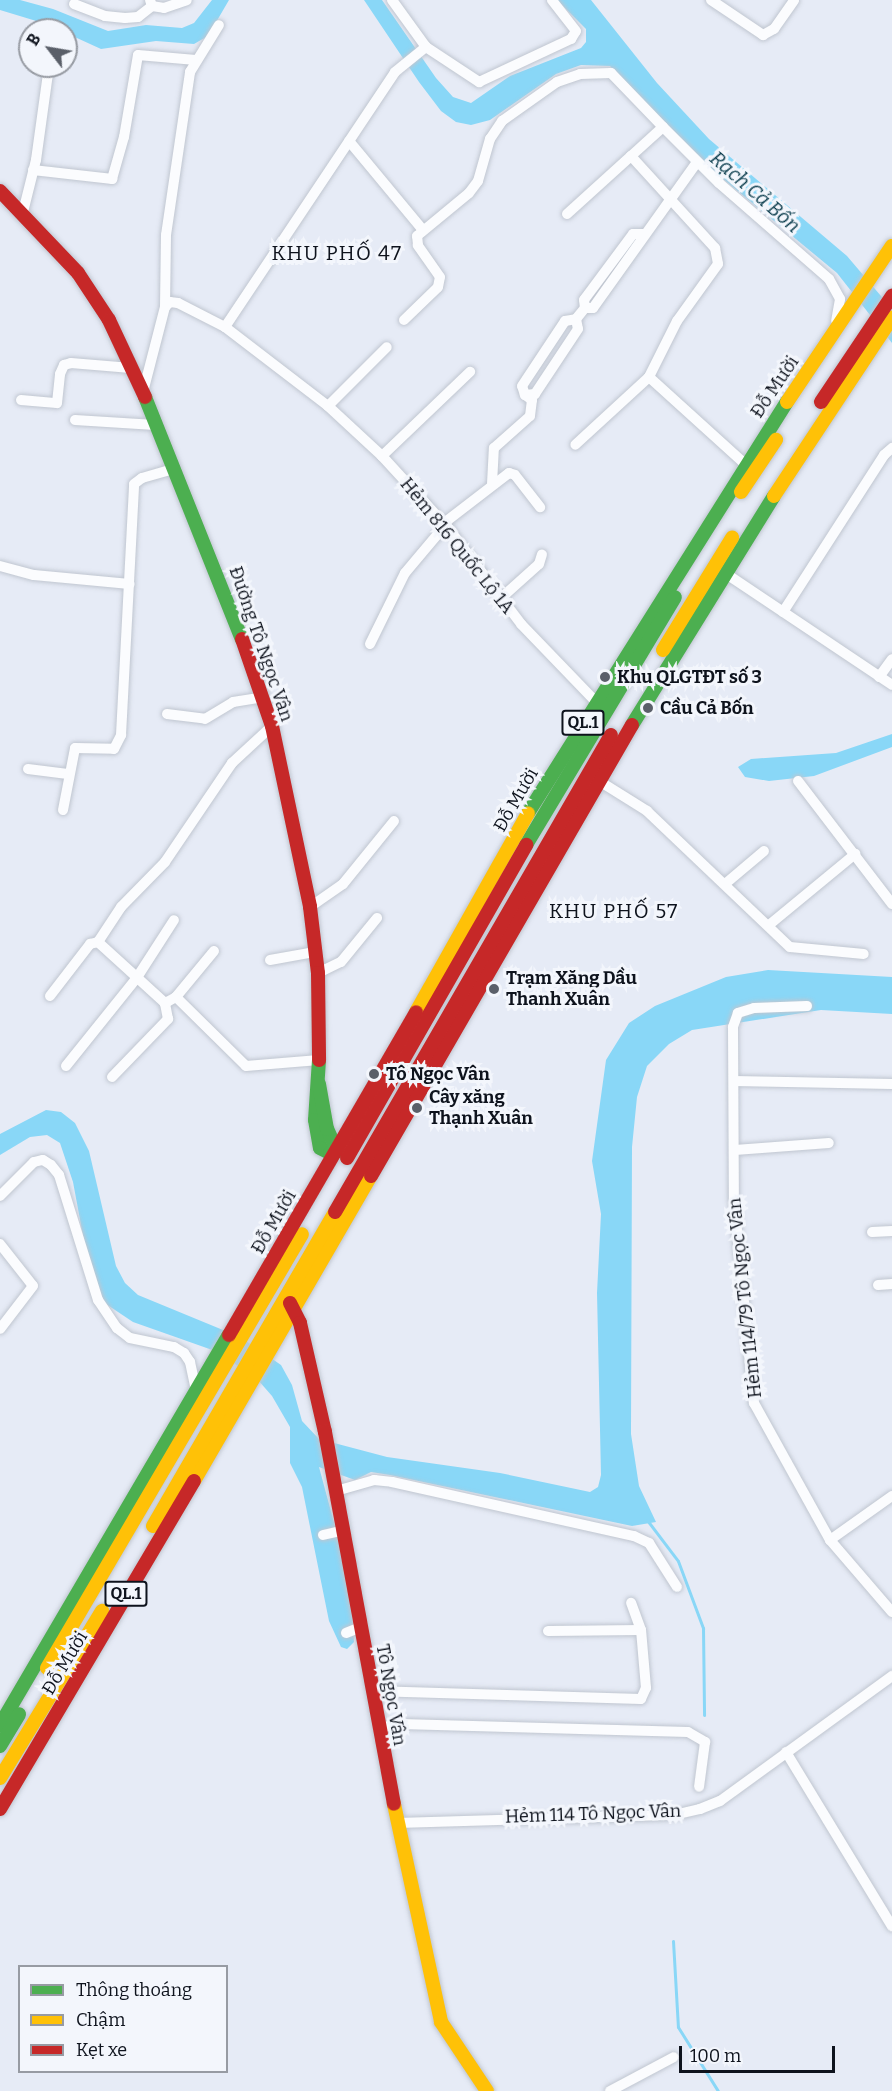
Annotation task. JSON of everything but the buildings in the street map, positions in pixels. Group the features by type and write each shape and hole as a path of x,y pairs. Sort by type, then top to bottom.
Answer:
{"main road":[{"name":"Đường Tô Ngọc Vân","path":"0,191 22,212 90,290 131,368 143,392 264,697 310,906 318,973 319,1084 315,1120 326,1194"},
{"name":"QL.1","path":"855,311 887,268 892,246"},
{"name":"QL.1","path":"295,1307 367,1168 564,813 876,330 892,296"},
{"name":"Đỗ Mười","path":"240,1327 326,1194 342,1154 596,702 745,465 836,330 855,311"},
{"name":"Đỗ Mười","path":"240,1327 322,1174 342,1154 649,639 855,311"},
{"name":"QL.1","path":"876,330 892,318"},
{"name":"QL.1","path":"285,1296 367,1168 599,781 720,570"},
{"path":"319,1084 327,1129 342,1154"},
{"path":"320,1148 330,1153 342,1154 367,1168"},
{"name":"Đỗ Mười","path":"103,1621 285,1296"},
{"name":"Tô Ngọc Vân","path":"285,1296 295,1307 325,1432 335,1484 354,1630 372,1691 397,1823 441,2022 487,2091"},
{"name":"Đỗ Mười","path":"0,1809 60,1693 253,1380 295,1307"},
{"name":"QL.1","path":"221,1361 240,1327"},
{"name":"Đỗ Mười","path":"0,1725 196,1391 221,1361"},
{"name":"Đỗ Mười","path":"0,1746 221,1361"},
{"name":"Đỗ Mười","path":"0,1778 60,1693"}],"street":[{"path":"392,0 425,48 478,82 491,78 571,39 576,31 552,0"},
{"path":"711,0 763,35 774,29 794,0"},
{"path":"72,1 105,16 124,18 138,17 151,3 185,1"},
{"path":"143,392 165,307 166,235 190,72 219,25"},
{"path":"225,327 401,66 425,48"},
{"path":"33,170 112,179 124,137 138,55 196,60"},
{"path":"404,320 438,287 440,277 416,240 423,230 470,194 478,181 490,139 502,121 557,82 580,74 611,73 697,162 829,279 840,299 836,330"},
{"path":"22,212 33,170 47,78"},
{"path":"567,214 663,127"},
{"path":"349,141 423,230"},
{"path":"575,445 649,377 677,321 718,264 717,251 631,156"},
{"path":"492,484 492,452 530,416 532,400 525,395 522,386 565,321 576,319 585,308 584,300 633,234 643,234 697,162"},
{"name":"Hẻm 816 Quốc Lộ 1A","path":"165,307 170,302 178,303 225,327 328,406 382,456 446,526 500,599 596,702"},
{"path":"328,406 387,347"},
{"path":"21,400 57,403 64,364 131,368"},
{"path":"382,456 470,372"},
{"path":"649,377 745,465"},
{"path":"75,420 155,425"},
{"path":"783,612 891,446"},
{"path":"63,810 68,774 75,748 114,749 119,744 134,484 142,478 174,470"},
{"path":"370,644 405,573 437,535 492,484 508,473 515,475 540,507"},
{"path":"500,599 538,564 542,554"},
{"path":"0,566 34,574 130,584"},
{"path":"720,570 892,685"},
{"path":"879,677 892,659"},
{"path":"167,714 205,719 233,702 264,697"},
{"path":"50,996 90,944 99,942 121,907 165,862 232,763 272,726"},
{"path":"28,770 68,774"},
{"path":"599,781 647,812 769,925 783,942 799,951 864,954"},
{"path":"798,781 892,904"},
{"path":"310,906 343,884 394,821"},
{"path":"725,884 764,851"},
{"path":"769,925 855,854"},
{"path":"318,973 341,962 377,918"},
{"path":"66,1066 136,980 174,920"},
{"path":"99,942 136,980 165,1002 168,1018 112,1077"},
{"path":"165,1002 176,997 214,951"},
{"path":"270,960 315,952"},
{"path":"176,997 246,1066 319,1060"},
{"name":"Hẻm 114/79 Tô Ngọc Vân","path":"807,1006 754,1008 738,1013 733,1028 734,1200 754,1403 830,1540 892,1612"},
{"path":"734,1082 892,1084"},
{"path":"735,1150 829,1143"},
{"path":"0,1196 34,1162 43,1160 51,1165 59,1175 98,1300 117,1328 130,1338 174,1347 184,1353 190,1362 196,1391"},
{"path":"872,1232 892,1231"},
{"path":"0,1244 33,1286 0,1329"},
{"path":"878,1285 892,1284"},
{"path":"335,1484 374,1480 392,1482 634,1536 649,1543 676,1587"},
{"path":"830,1540 892,1496"},
{"path":"323,1535 341,1531"},
{"path":"372,1691 641,1699 646,1688 641,1630 632,1604"},
{"path":"548,1631 641,1630"},
{"name":"Hẻm 114 Tô Ngọc Vân","path":"397,1823 674,1815 720,1801 892,1676"},
{"path":"378,1728 401,1724 688,1732 705,1742 699,1787"},
{"path":"786,1752 892,1926"},
{"path":"610,2091 674,2057"}],"water":[{"path":"0,0 20,0 76,18 26,18 0,10"},
{"path":"212,0 229,0 208,36 194,44 156,41 101,49 78,38 78,19 108,31 146,25 182,28 194,23"},
{"name":"Rạch Cả Bốn","path":"364,0 382,0 436,78 453,97 471,103 510,76 581,48 586,42 586,29 557,0 591,0 657,83 709,139 847,256 892,309 892,343 837,273 693,154 610,66 581,65 556,74 490,120 471,125 456,122 441,111 419,82"},
{"path":"892,734 892,747 814,776 769,781 745,777 738,767 751,759 836,753"},
{"path":"768,970 892,977 892,1014 821,1010 692,1030 669,1044 647,1066 637,1097 632,1147 631,1434 639,1486 656,1522 632,1526 390,1475 371,1472 355,1480 319,1467 342,1552 352,1609 354,1642 347,1649 341,1647 329,1621 302,1487 290,1463 290,1427 272,1396 258,1380 218,1352 133,1322 100,1300 92,1284 73,1182 60,1143 47,1135 30,1137 0,1155 0,1134 46,1110 61,1112 75,1123 89,1151 116,1266 125,1283 138,1295 240,1337 281,1365 292,1385 302,1421 319,1439 387,1457 500,1473 590,1492 598,1487 601,1475 597,1293 601,1214 592,1161 606,1060 629,1023 655,1006 726,977"}],"waterway":[{"path":"647,1520 678,1561 703,1628 704,1715"},
{"path":"673,1941 678,2027 718,2091"}],"traffic: fast":[{"path":"145,397 242,639"},
{"path":"528,813 787,402"},
{"path":"632,725 774,496"},
{"path":"526,845 675,597"},
{"path":"319,1060 315,1120 320,1148 330,1153 337,1151 327,1129 319,1084"},
{"path":"0,1725 229,1335"},
{"path":"0,1746 19,1714"}],"traffic: slow":[{"path":"787,402 892,246"},
{"path":"774,496 892,318"},
{"path":"741,492 776,440"},
{"path":"663,650 732,538"},
{"path":"416,1012 528,813"},
{"path":"194,1481 371,1176"},
{"path":"153,1526 335,1212"},
{"path":"47,1668 302,1234"},
{"path":"0,1778 102,1611"},
{"path":"394,1804 441,2022 487,2091"}],"traffic: jam":[{"path":"0,191 78,273 109,320 145,397"},
{"path":"821,402 892,296"},
{"path":"242,639 272,726 310,907 318,973 319,1060"},
{"path":"371,1176 632,725"},
{"path":"335,1212 611,735"},
{"path":"347,1158 526,845"},
{"path":"229,1335 416,1012"},
{"path":"290,1303 300,1323 325,1432 394,1804"},
{"path":"0,1809 194,1481"}],"place":[{"name":"Khu QLGTĐT số 3","path":"605,677"},
{"name":"Cầu Cả Bốn","path":"648,708"},
{"name":"Trạm Xăng Dầu Thanh Xuân","path":"494,989"},
{"name":"Tô Ngọc Vân","path":"374,1074"},
{"name":"Cây xăng Thạnh Xuân","path":"417,1108"}],"district":[{"name":"KHU PHỐ 47","path":"337,253"},
{"name":"KHU PHỐ 57","path":"614,911"}]}
